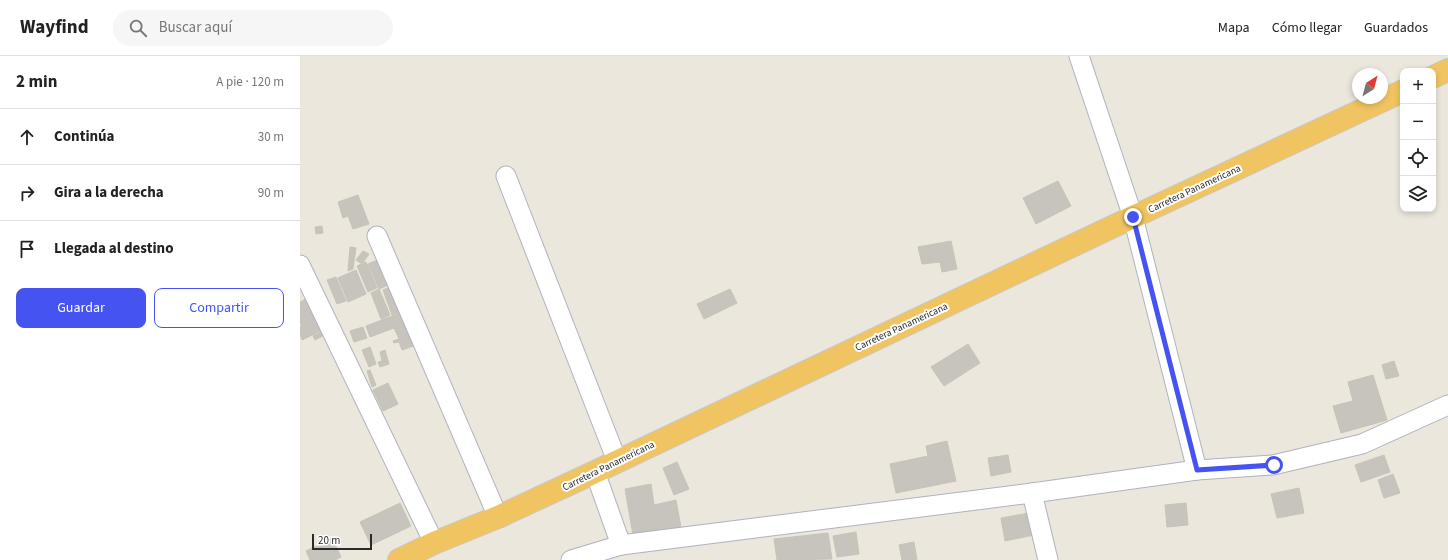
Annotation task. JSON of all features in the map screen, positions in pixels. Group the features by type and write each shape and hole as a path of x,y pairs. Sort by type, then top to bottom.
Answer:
{"highway":[{"path":"1436,76 1448,70"},
{"name":"Carretera Panamericana","path":"399,560 434,543 498,517 595,472 617,460 1400,92"}],"street":[{"path":"1079,56 1133,217 1197,470"},
{"path":"506,176 617,460"},
{"path":"377,236 498,517"},
{"path":"300,265 434,543"},
{"path":"571,560 621,546 1032,493 1197,470 1274,465 1362,444 1448,405"},
{"path":"595,472 621,546"},
{"path":"1032,493 1048,560"}],"building":[{"path":"1058,181 1071,206 1036,224 1023,198"},
{"path":"358,195 369,224 353,229 348,216 343,218 338,202"},
{"path":"322,226 323,233 316,234 315,227"},
{"path":"951,241 957,269 942,272 940,262 922,264 918,247"},
{"path":"350,247 356,248 353,269 348,271"},
{"path":"363,251 369,254 362,264 356,260"},
{"path":"382,258 393,283 379,289 368,264"},
{"path":"366,262 377,288 368,292 357,266"},
{"path":"356,270 366,294 348,302 338,278"},
{"path":"336,277 346,301 337,304 327,280"},
{"path":"395,285 405,310 392,315 383,290"},
{"path":"379,289 390,315 381,319 371,293"},
{"path":"730,289 737,303 704,319 697,304"},
{"path":"312,296 327,328 302,340 300,335 300,327 302,326 300,323 300,302"},
{"path":"405,311 416,345 402,350 399,342 394,343 393,341 399,339 394,328 370,337 366,326"},
{"path":"363,327 367,338 354,342 350,331"},
{"path":"326,330 328,333 315,340 313,336"},
{"path":"968,344 980,363 944,386 931,367"},
{"path":"370,347 376,364 369,367 362,350"},
{"path":"385,350 389,364 380,367 378,362 382,361 380,352"},
{"path":"1394,361 1399,376 1386,379 1382,365"},
{"path":"370,370 376,385 372,387 367,371"},
{"path":"1373,375 1387,420 1341,433 1333,406 1353,401 1348,382"},
{"path":"388,383 398,404 383,411 373,390"},
{"path":"947,441 956,481 896,493 890,464 928,456 926,446"},
{"path":"1008,455 1011,472 991,476 988,458"},
{"path":"1384,455 1390,472 1361,482 1355,465"},
{"path":"677,462 689,489 674,495 663,468"},
{"path":"1393,474 1400,493 1384,498 1378,480"},
{"path":"651,484 654,505 676,500 681,527 633,535 625,489"},
{"path":"1299,488 1304,513 1277,518 1271,494"},
{"path":"400,503 411,526 371,545 360,522"},
{"path":"1186,503 1188,525 1167,527 1165,505"},
{"path":"1029,513 1034,535 1005,541 1001,518"},
{"path":"856,532 859,554 837,557 833,536"},
{"path":"828,533 832,559 777,560 774,539"},
{"path":"332,538 341,557 335,560 310,560 306,551"},
{"path":"914,542 917,560 902,560 899,545"}],"route":[{"path":"1133,217 1197,470 1274,465"}]}
